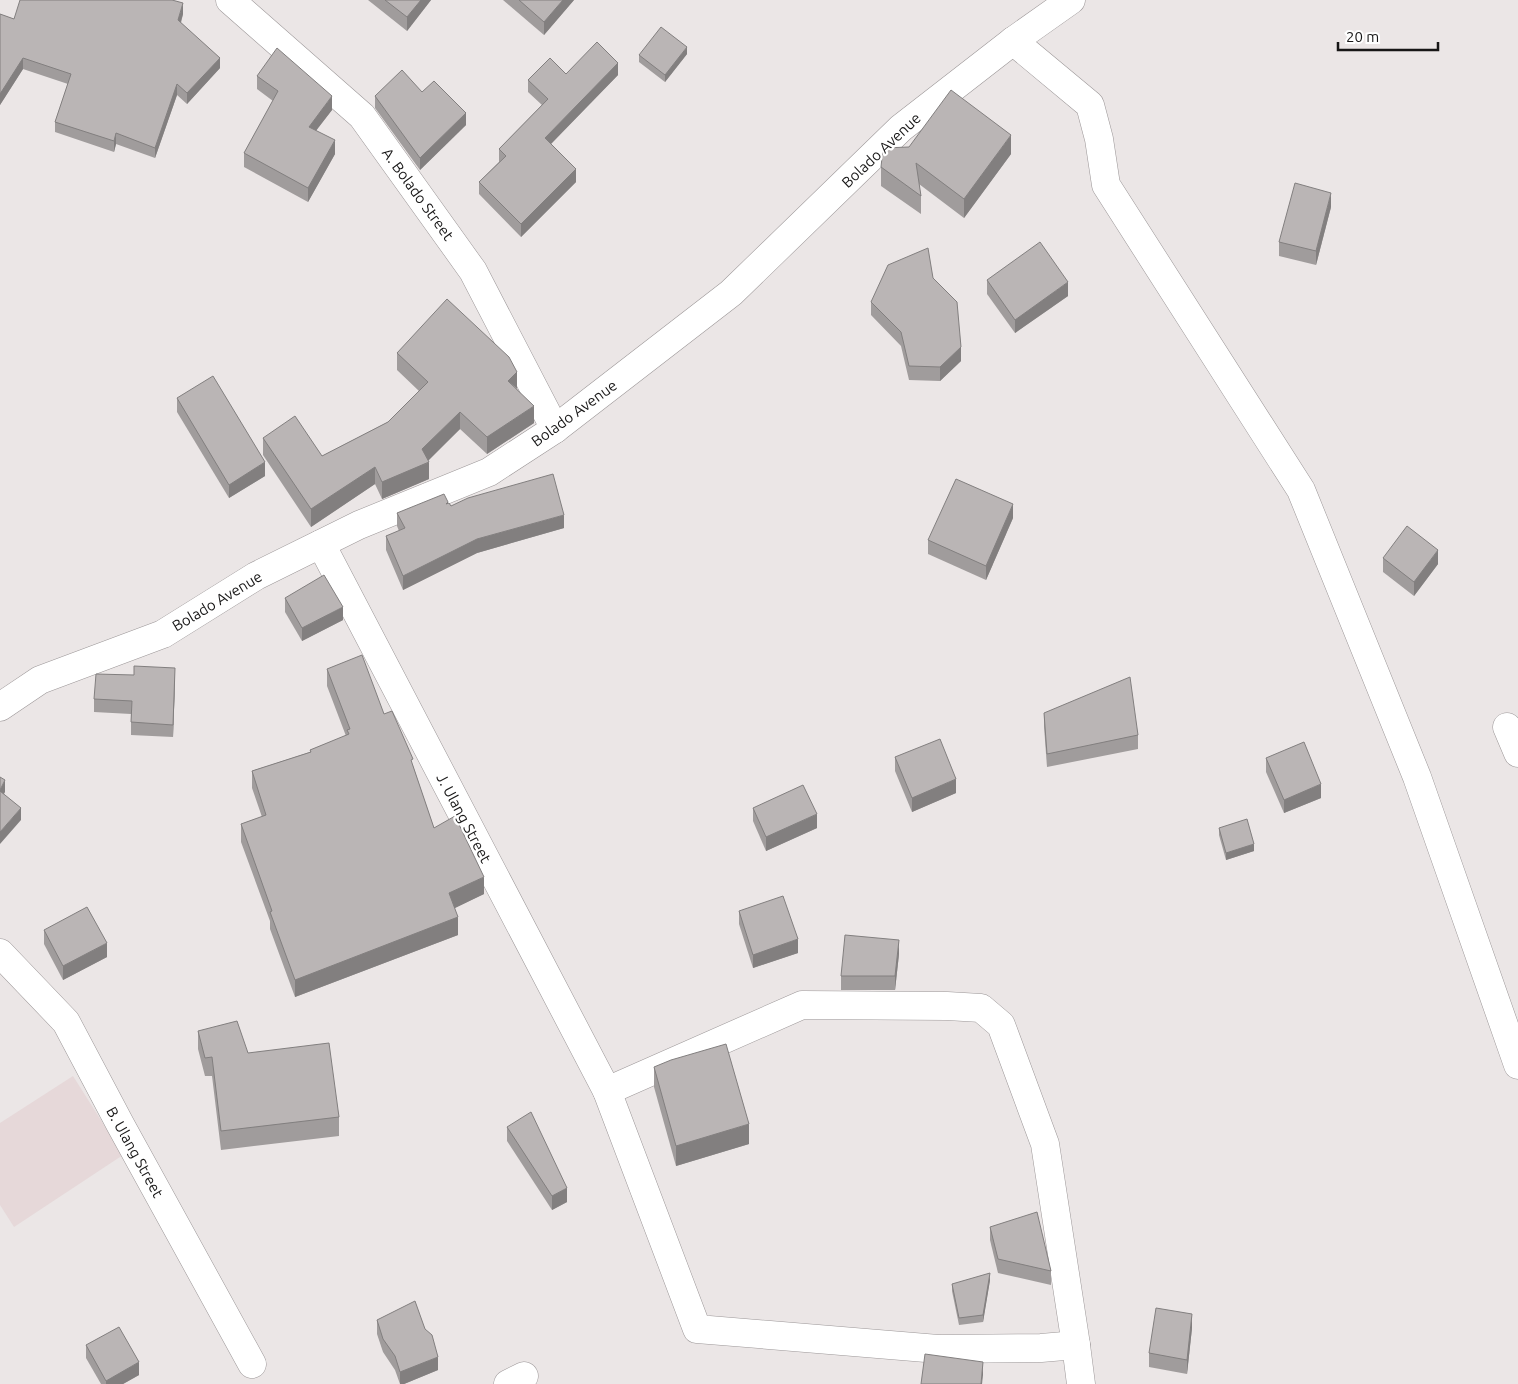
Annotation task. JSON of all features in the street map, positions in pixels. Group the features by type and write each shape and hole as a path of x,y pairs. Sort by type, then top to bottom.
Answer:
{"street":[{"name":"A. Bolado Street","path":"230,0 362,116 473,271 555,429"},
{"name":"Bolado Avenue","path":"0,707 40,680 163,634 256,576 321,544 359,526 489,472 555,429 731,293 901,128 1013,41 1071,0"},
{"path":"1013,41 1090,105 1099,139 1106,185 1301,490 1418,777 1518,1065"},
{"name":"J. Ulang Street","path":"321,544 607,1091 698,1329 938,1350 1041,1348 1076,1345"},
{"path":"1507,727 1518,754"},
{"name":"B. Ulang Street","path":"0,953 66,1022 124,1132 252,1364"},
{"path":"607,1091 802,1005 981,1008 1001,1025 1045,1144 1081,1384"}],"shaded area":[{"path":"73,1076 123,1155 14,1227 0,1205 0,1123"}],"building":[{"path":"20,0 172,0 183,3 178,20 220,58 187,93 177,84 155,148 116,133 114,141 55,122 71,74 23,58 0,94 0,14 14,19"},
{"path":"385,0 421,0 407,17"},
{"path":"519,0 563,0 544,22"},
{"path":"661,27 687,47 665,75 639,55"},
{"path":"597,42 618,63 545,138 576,169 521,224 479,182 506,156 499,149 548,99 528,80 550,58 566,74"},
{"path":"277,48 332,96 309,127 335,140 308,188 244,153 278,91 257,76"},
{"path":"402,70 422,92 434,81 466,113 420,158 375,96"},
{"path":"951,90 1011,135 964,199 916,163 921,196 881,167 883,148 909,147"},
{"path":"1295,183 1331,193 1316,251 1279,242"},
{"path":"1040,242 1068,282 1015,320 987,280"},
{"path":"928,248 933,278 957,302 961,347 940,367 909,366 901,332 871,302 888,265"},
{"path":"447,299 509,357 517,372 508,381 534,406 487,437 460,412 422,449 429,462 382,482 375,467 311,509 263,438 295,416 322,456 388,422 428,382 397,353"},
{"path":"213,376 265,462 229,485 177,398"},
{"path":"553,474 564,515 477,539 403,576 386,536 405,528 397,513 444,494 448,502 446,504 449,503 451,506 468,498"},
{"path":"956,479 1013,504 986,566 928,540"},
{"path":"1407,526 1438,550 1414,582 1383,558"},
{"path":"324,575 343,607 302,628 285,598"},
{"path":"362,655 384,714 392,711 413,759 411,760 434,828 455,816 484,877 449,893 458,917 295,980 241,824 266,815 252,771 311,752 310,750 349,734 347,730 350,729 327,669"},
{"path":"134,666 175,668 173,725 131,722 132,701 94,699 96,674 134,675"},
{"path":"1130,677 1138,735 1047,754 1044,713"},
{"path":"940,739 956,779 912,798 895,757"},
{"path":"1304,742 1321,784 1284,800 1266,758"},
{"path":"0,777 5,780 0,790"},
{"path":"803,785 817,814 766,837 753,808"},
{"path":"0,791 21,808 0,832"},
{"path":"1247,819 1254,844 1226,853 1219,828"},
{"path":"783,896 798,939 753,955 739,911"},
{"path":"87,907 107,943 63,966 44,930"},
{"path":"845,935 899,940 895,976 841,976"},
{"path":"237,1021 248,1053 329,1043 339,1117 221,1131 212,1057 205,1058 198,1031"},
{"path":"726,1044 749,1124 676,1146 654,1067"},
{"path":"531,1112 567,1188 552,1196 507,1127"},
{"path":"1037,1212 1051,1271 998,1259 990,1227"},
{"path":"990,1273 983,1315 959,1318 952,1284"},
{"path":"415,1301 425,1329 432,1335 438,1357 400,1372 395,1356 383,1339 377,1320"},
{"path":"1156,1308 1192,1314 1187,1360 1149,1353"},
{"path":"119,1327 139,1362 106,1381 86,1345"},
{"path":"925,1354 983,1362 981,1384 921,1384"}]}
